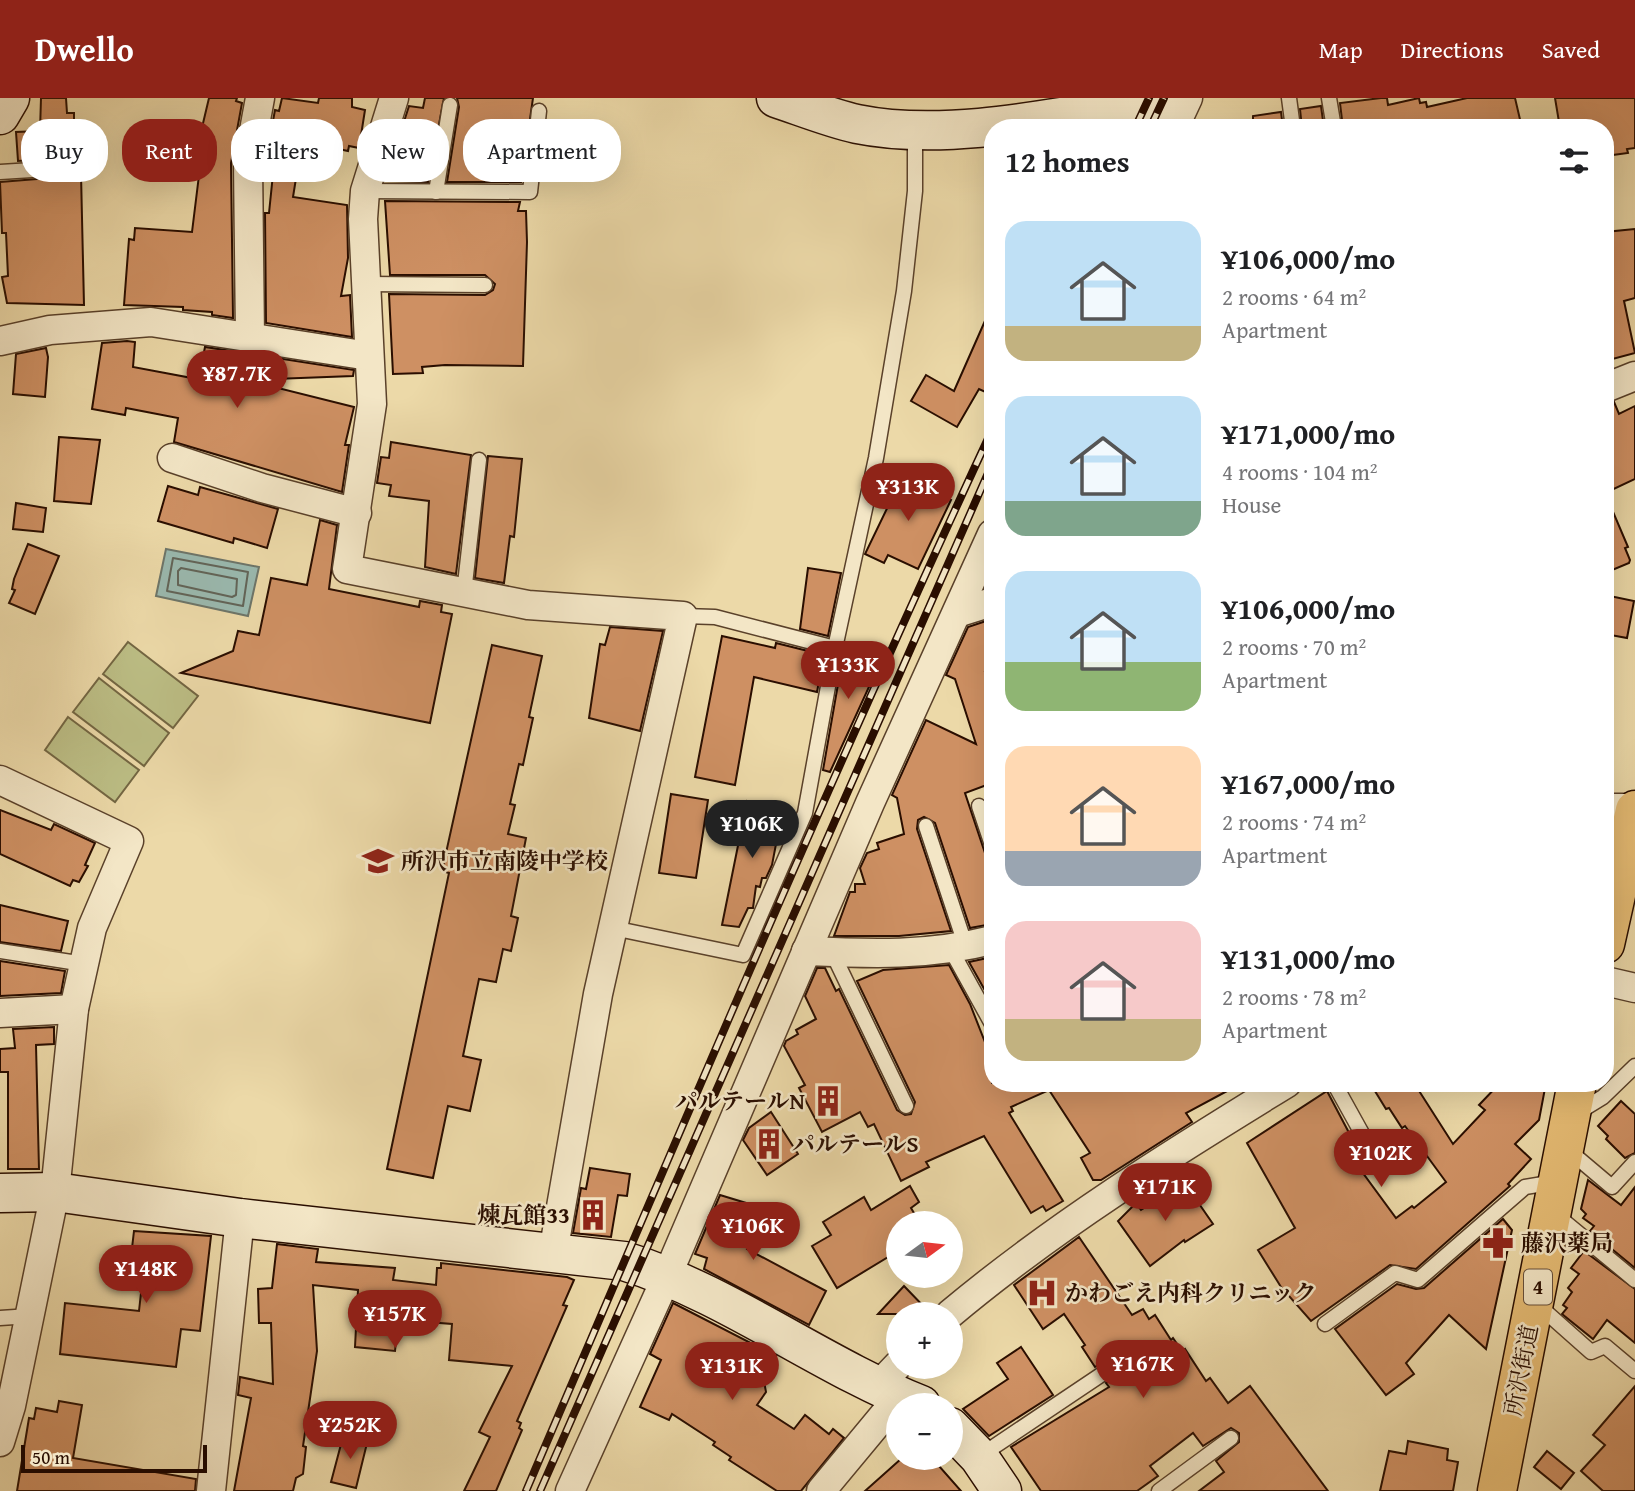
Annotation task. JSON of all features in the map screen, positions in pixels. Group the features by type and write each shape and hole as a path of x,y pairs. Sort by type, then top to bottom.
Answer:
{"main road":[{"path":"1614,881 1635,809"},
{"name":"所沢街道","path":"1497,1491 1565,1148"}],"street":[{"path":"0,115 10,98"},
{"path":"250,337 248,163 260,98"},
{"path":"394,98 365,191 372,404 358,513 346,569 528,605 683,616 598,994 553,1253"},
{"path":"776,98 857,124 915,130 984,126"},
{"path":"1021,119 1115,102 1176,98"},
{"path":"1178,119 1188,98"},
{"path":"0,341 50,330 151,322 369,356"},
{"path":"1614,384 1635,376"},
{"path":"172,458 262,488 358,513"},
{"path":"570,1491 667,1276 819,952 984,552"},
{"path":"957,612 984,604"},
{"path":"0,780 129,841 101,904 74,1009 55,1192 12,1406 0,1442"},
{"path":"1614,808 1635,809"},
{"path":"819,952 887,956 969,945"},
{"path":"1614,983 1635,988"},
{"path":"0,1013 74,1009"},
{"path":"963,1303 1097,1203 1273,1092"},
{"path":"0,1193 55,1192 240,1218 624,1261 667,1276 899,1388 821,1491"},
{"path":"211,1491 240,1218"},
{"path":"963,1440 979,1457 1002,1491"}],"lane":[{"path":"1289,98 1292,119"},
{"path":"1329,98 1332,119"},
{"path":"436,191 450,105"},
{"path":"365,191 530,192 539,111"},
{"path":"613,928 743,955 805,813 835,648 876,457 904,291 915,191 915,130"},
{"path":"0,172 21,171"},
{"path":"366,284 485,285"},
{"path":"464,593 479,460"},
{"path":"683,616 715,617 835,648"},
{"path":"979,806 984,821"},
{"path":"926,826 969,945 984,997"},
{"path":"0,951 84,964"},
{"path":"819,952 905,1106"},
{"path":"1614,1086 1635,1066"},
{"path":"1339,1092 1380,1166"},
{"path":"1325,1324 1395,1273 1418,1280 1565,1148 1608,1092"},
{"path":"1565,1148 1612,1188 1635,1162"},
{"path":"1565,1148 1635,1280"},
{"path":"1535,1303 1591,1352 1605,1346 1635,1371"},
{"path":"0,1318 30,1315"},
{"path":"979,1457 1135,1352"},
{"path":"1159,1491 1231,1438"}],"green space":[{"path":"128,642 198,696 173,728 103,674"},
{"path":"99,678 169,733 144,766 73,712"},
{"path":"68,717 139,770 115,802 45,750"}],"water":[{"path":"166,549 259,567 248,616 156,596"}],"building":[{"path":"41,98 66,98 67,113 74,113 74,119 40,119"},
{"path":"209,98 237,98 236,101 242,103 239,119 231,119 233,318 212,315 212,312 183,310 183,307 124,305 129,239 134,240 135,228 192,232 198,182 217,182 217,119 204,119"},
{"path":"282,98 318,103 319,98 352,98 352,107 365,110 364,119 357,119 357,148 349,146 348,151 343,150 343,119 273,119 275,110 279,111"},
{"path":"425,98 444,98 440,119 405,119 409,106 423,108"},
{"path":"457,98 533,98 530,119 463,119 463,182 449,182 449,170 459,107"},
{"path":"1387,98 1388,105 1419,98 1420,103 1426,102 1427,107 1467,98 1515,98 1520,119 1342,119 1340,103"},
{"path":"1555,98 1635,98 1635,148 1627,149 1628,153 1614,155 1614,119 1558,119"},
{"path":"1321,106 1323,119 1301,119 1300,109"},
{"path":"1281,112 1282,119 1253,119 1253,116"},
{"path":"16,132 21,132 21,161 18,161"},
{"path":"0,182 81,182 84,305 7,303 2,277 8,276 6,233 2,233"},
{"path":"272,182 295,182 293,197 347,205 348,258 341,296 350,295 352,337 266,323 265,213 269,213"},
{"path":"385,201 520,202 518,211 526,211 527,242 523,366 445,365 422,367 423,373 393,374 389,294 485,295 493,290 495,284 485,275 390,275"},
{"path":"1635,229 1635,298 1624,301 1635,353 1614,359 1614,231"},
{"path":"984,323 984,391 979,389 957,427 911,401 926,375 954,391"},
{"path":"135,342 133,367 192,378 193,372 200,373 205,347 354,370 353,376 246,380 354,407 345,445 349,445 342,492 174,442 178,418 126,408 125,415 92,409 102,343"},
{"path":"46,348 48,357 45,397 13,394 16,354"},
{"path":"1614,402 1619,414 1635,406 1635,479 1614,489"},
{"path":"59,437 100,440 91,504 54,501"},
{"path":"391,442 471,455 456,574 425,567 429,501 389,496 391,485 377,483 381,457 389,458"},
{"path":"488,456 522,459 514,537 510,536 504,583 475,578"},
{"path":"898,473 951,500 918,569 888,555 884,563 865,554 894,494 889,491"},
{"path":"168,486 198,495 200,487 278,509 267,548 234,538 233,543 158,521"},
{"path":"16,503 46,508 43,532 13,529"},
{"path":"1614,514 1628,547 1625,548 1629,563 1614,569"},
{"path":"320,520 337,525 329,589 419,607 420,601 442,605 441,612 452,614 430,723 181,673 233,651 238,631 259,635 271,578 307,585"},
{"path":"28,544 59,556 35,614 9,603 15,590 12,589 14,579"},
{"path":"808,568 841,573 828,636 800,629"},
{"path":"1614,597 1634,601 1627,638 1614,636"},
{"path":"984,622 984,786 965,793 984,850 984,925 970,928 935,823 924,817 918,820 917,829 951,931 899,936 834,936 850,892 855,892 855,884 865,884 860,868 867,853 879,849 877,843 904,834 897,798 892,795 926,720 976,744 955,679 946,675 968,627"},
{"path":"610,627 663,631 640,731 589,718 600,644 605,645"},
{"path":"722,636 775,648 776,643 824,655 817,692 754,677 735,785 695,777"},
{"path":"492,645 542,656 529,717 533,718 523,765 519,764 510,804 515,805 508,834 526,838 511,916 518,918 511,951 503,949 496,982 479,979 463,1056 481,1060 470,1111 448,1106 433,1178 387,1169 449,873 442,871"},
{"path":"844,650 879,665 830,772 823,770"},
{"path":"671,794 708,800 696,878 659,873"},
{"path":"747,801 777,807 775,817 781,818 772,865 766,878 762,878 760,887 756,886 753,908 748,908 739,927 722,925"},
{"path":"0,810 51,830 54,824 95,843 85,865 88,866 79,882 73,880 70,886 0,854"},
{"path":"0,905 68,921 61,951 0,942"},
{"path":"984,959 984,989 969,962"},
{"path":"0,961 65,971 61,993 0,996"},
{"path":"949,965 970,1004 984,1040 984,1092 1045,1092 1011,1107 1013,1111 1009,1113 1063,1201 1046,1211 1043,1206 1031,1213 984,1136 926,1162 929,1167 901,1181 874,1124 868,1127 860,1112 822,1132 799,1088 805,1085 784,1046 786,1041 798,1034 796,1030 816,1019 805,996 817,968 825,968 836,991 839,989 897,1110 905,1115 911,1114 915,1102 857,981 883,970"},
{"path":"54,1027 54,1044 36,1045 39,1169 8,1169 8,1072 0,1072 0,1049 15,1048 13,1029"},
{"path":"1050,1092 1225,1092 1186,1113 1192,1122 1101,1180 1093,1180 1081,1158 1090,1153"},
{"path":"1328,1092 1366,1165 1360,1169 1396,1218 1412,1206 1414,1208 1446,1182 1405,1126 1402,1128 1389,1108 1386,1109 1376,1092 1420,1092 1453,1144 1485,1110 1479,1105 1491,1092 1544,1092 1539,1120 1515,1144 1531,1159 1508,1184 1510,1186 1416,1269 1390,1265 1311,1321 1281,1287 1258,1250 1295,1228 1247,1143"},
{"path":"1621,1101 1635,1114 1635,1153 1625,1158 1606,1139 1608,1136 1598,1126"},
{"name":"パルテールS","path":"771,1112 798,1154 767,1175 743,1140 749,1128"},
{"name":"煉瓦館33","path":"590,1168 630,1174 627,1196 618,1195 611,1237 573,1233 581,1188 586,1189"},
{"path":"1588,1180 1621,1205 1635,1187 1635,1268 1590,1231 1594,1226 1583,1218 1586,1214 1581,1209"},
{"path":"1184,1182 1213,1224 1185,1242 1184,1240 1150,1266 1118,1221 1136,1203 1141,1210"},
{"path":"910,1186 919,1202 911,1208 913,1211 886,1211 886,1258 837,1288 812,1246 831,1235 823,1222 864,1197 871,1210"},
{"path":"720,1195 756,1206 754,1212 758,1213 747,1249 826,1291 809,1325 704,1269 707,1258 695,1254"},
{"path":"1503,1219 1512,1230 1486,1349 1449,1315 1406,1363 1414,1374 1386,1395 1335,1329 1397,1284 1416,1289 1424,1288"},
{"path":"134,1231 211,1236 200,1331 181,1329 176,1367 60,1354 65,1303 139,1311 144,1266 130,1265"},
{"path":"1079,1237 1132,1315 1143,1309 1149,1319 1155,1315 1171,1340 1173,1338 1182,1351 1185,1349 1206,1381 1210,1378 1228,1403 1250,1386 1328,1491 1199,1491 1224,1472 1216,1461 1239,1442 1239,1433 1231,1428 1203,1446 1193,1433 1150,1466 1158,1476 1137,1491 1041,1491 1011,1447 1109,1387 1106,1383 1140,1360 1145,1352 1143,1346 1134,1343 1095,1367 1082,1347 1085,1345 1064,1314 1043,1329 1014,1285"},
{"path":"277,1244 318,1249 316,1262 395,1268 393,1280 436,1285 437,1268 441,1268 441,1263 574,1280 563,1305 567,1306 517,1421 521,1423 519,1428 522,1430 496,1491 464,1491 490,1437 479,1432 512,1366 449,1360 452,1324 402,1320 401,1325 398,1324 395,1351 355,1347 358,1290 313,1285 317,1351 303,1446 306,1447 303,1474 296,1478 293,1491 234,1491 251,1398 238,1395 240,1377 273,1384 271,1323 259,1323 258,1289 272,1288"},
{"path":"1584,1251 1635,1289 1635,1343 1607,1320 1593,1339 1562,1314 1567,1308 1563,1305 1572,1292 1568,1288 1579,1274 1571,1268"},
{"path":"902,1288 906,1288 919,1302 889,1302"},
{"path":"673,1303 776,1356 763,1376 766,1392 757,1405 794,1429 805,1415 829,1434 833,1429 844,1438 801,1491 777,1491 729,1460 731,1457 713,1445 715,1442 672,1414 669,1420 640,1407 661,1360 650,1354"},
{"path":"886,1305 886,1314 878,1314"},
{"path":"1021,1347 1053,1395 989,1436 963,1409 1008,1379 997,1363"},
{"path":"1635,1386 1635,1491 1603,1491 1581,1471 1605,1445 1593,1435"},
{"path":"59,1401 82,1405 73,1458 196,1479 195,1491 17,1491 29,1418 34,1419 36,1408 57,1412"},
{"path":"344,1433 368,1439 356,1488 331,1482"},
{"path":"1408,1441 1448,1449 1447,1460 1458,1462 1453,1491 1380,1491 1389,1451 1406,1454"},
{"path":"1547,1451 1574,1473 1561,1489 1534,1467"},
{"path":"889,1470 943,1470 961,1491 865,1491"}],"railway":[{"path":"1139,119 1149,98"},
{"path":"1154,119 1164,98"},
{"path":"526,1491 813,826 984,447"},
{"path":"540,1491 984,482"}],"place":[{"name":"所沢市立南陵中学校","path":"378,861"},
{"name":"パルテールN","path":"828,1101"},
{"name":"パルテールS","path":"769,1144"},
{"name":"煉瓦館33","path":"593,1215"},
{"name":"藤沢薬局","path":"1498,1243"},
{"name":"かわごえ内科クリニック","path":"1042,1293"}]}
